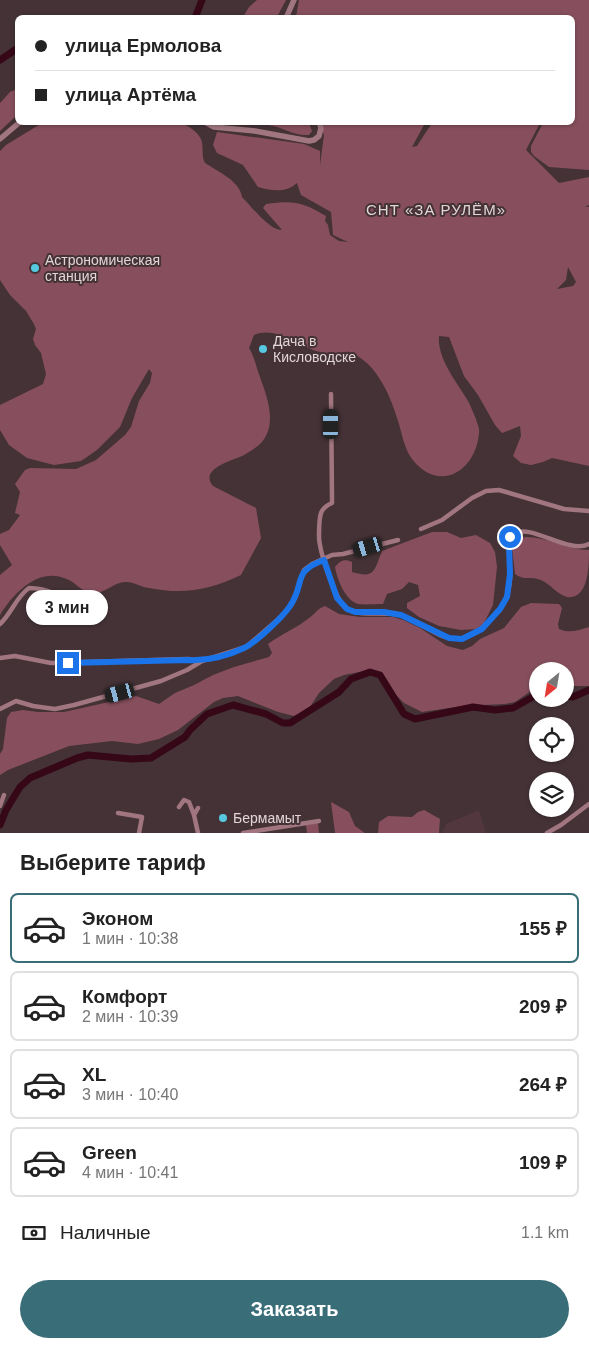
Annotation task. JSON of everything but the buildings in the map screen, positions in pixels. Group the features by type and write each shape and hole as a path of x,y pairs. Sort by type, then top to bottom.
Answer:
{"street":[{"path":"287,15 294,0"},
{"path":"0,139 16,125"},
{"path":"210,125 309,141 320,136 320,125"},
{"path":"331,394 332,502 321,512 319,537 324,560 337,598 347,609 355,612 384,612 401,615 449,638 462,639 482,629 500,609 507,597 510,574 510,537 515,533 523,532 539,535 572,546 582,547 589,544"},
{"path":"421,529 442,520 486,490 499,490 564,509 589,511"},
{"path":"0,709 16,701 32,706 55,709 74,705 162,681 202,661 246,648 282,616 291,605 304,570 312,564 332,555 398,540"},
{"path":"0,624 12,610 23,592 29,588 47,590 62,596 81,609"},
{"path":"0,658 15,656 51,663 202,661"},
{"path":"0,806 4,795"},
{"path":"179,807 184,800 188,802 194,815 198,833"},
{"path":"547,833 589,804"},
{"path":"194,815 198,808"},
{"path":"118,813 142,818 139,833"},
{"path":"243,833 319,821"}],"shaded area":[{"path":"257,0 286,0 278,15 244,15 249,7"},
{"path":"299,0 589,0 589,170 549,167 531,152 531,146 542,125 575,125 575,15 296,15"},
{"path":"15,90 15,117 0,131 0,103 10,92"},
{"path":"39,125 186,125 195,131 201,139 205,163 233,181 242,197 272,227 282,230 263,208 266,204 298,203 326,216 325,221 330,235 339,241 348,242 333,235 331,212 301,195 297,183 283,190 258,187 243,165 217,153 213,145 217,132 304,144 320,151 320,165 324,135 320,125 424,125 412,147 417,146 431,125 539,125 526,150 559,183 589,177 589,205 585,207 589,207 589,466 552,458 531,465 521,463 513,456 521,436 520,426 502,433 464,376 449,337 439,336 439,345 444,362 469,403 479,431 471,458 464,467 444,476 433,475 412,459 406,447 396,414 382,383 369,365 361,358 348,352 317,351 283,336 261,333 254,335 249,348 266,393 270,410 269,427 266,436 254,449 224,463 213,470 210,475 213,486 256,508 261,538 241,575 207,588 196,590 162,590 122,582 96,593 87,592 64,578 44,577 35,580 19,591 0,615 0,575 12,565 0,545 0,534 9,530 20,515 15,513 20,492 15,484 25,470 30,468 76,469 96,460 125,435 131,427 139,401 150,383 152,373 149,369 132,398 120,427 97,450 81,461 54,465 27,458 9,445 0,430 0,405 43,384 46,374 41,353 33,339 36,329 34,324 26,311 10,295 0,280 0,151 6,145","holes":["568,267 576,282 573,286 557,289 566,280"]},
{"path":"268,125 310,125 312,131 309,135 303,135"},
{"path":"432,532 447,532 461,538 476,535 490,543 495,552 497,567 493,605 484,623 476,629 461,630 439,626 419,617 407,608 407,603 420,596 418,585 409,582 402,589 387,594 383,604 358,604 349,598 340,583 335,567 340,562 347,560 352,562 352,572 369,574 373,572 382,551"},
{"path":"526,537 589,550 588,572 584,587 580,593 567,597 541,580 521,577 515,574 512,547 517,539"},
{"path":"531,603 559,604 562,608 558,624 559,629 570,631 589,627 589,686 574,686 574,662 529,662 529,692 515,702 463,706 422,712 404,703 393,692 383,675 374,670 369,670 334,679 319,693 308,710 294,716 278,712 238,696 223,698 214,702 178,730 159,739 138,744 112,741 69,746 8,770 0,775 0,754 3,749 7,718 11,712 23,710 64,712 136,696 159,704 175,693 213,675 269,657 272,653 268,644 304,622 325,606 339,614 360,617 393,617 403,620 420,628 447,646 463,650 472,646 480,639 504,628 521,607"},
{"path":"331,802 349,812 355,826 365,833 335,833"},
{"path":"424,810 440,819 439,833 378,833 379,822 388,816 412,817"},
{"path":"479,810 486,833 442,833 446,824"},
{"path":"318,823 319,833 307,833 306,825"}],"waterway":[{"path":"196,15 202,0"},
{"path":"0,60 15,50"},
{"path":"0,825 6,810 20,787 30,778 77,758 88,755 131,759 151,758 185,737 207,714 233,705 266,714 283,723 290,723 339,692 351,679 370,672 380,675 404,714 415,719 473,707 495,710 513,708 529,699"},
{"path":"574,697 589,690"}],"place":[{"name":"Астрономическая станция","path":"35,268"},
{"name":"Дача в Кисловодске","path":"263,349"},
{"name":"Бермамыт","path":"223,818"}],"district":[{"name":"СНТ «ЗА РУЛЁМ»","path":"436,210"}],"route":[{"path":"68,663 202,661 246,648 282,616 291,605 304,570 312,564 324,560 337,598 347,609 355,612 384,612 401,615 449,638 462,639 482,629 500,609 507,597 510,574 510,537"}]}
